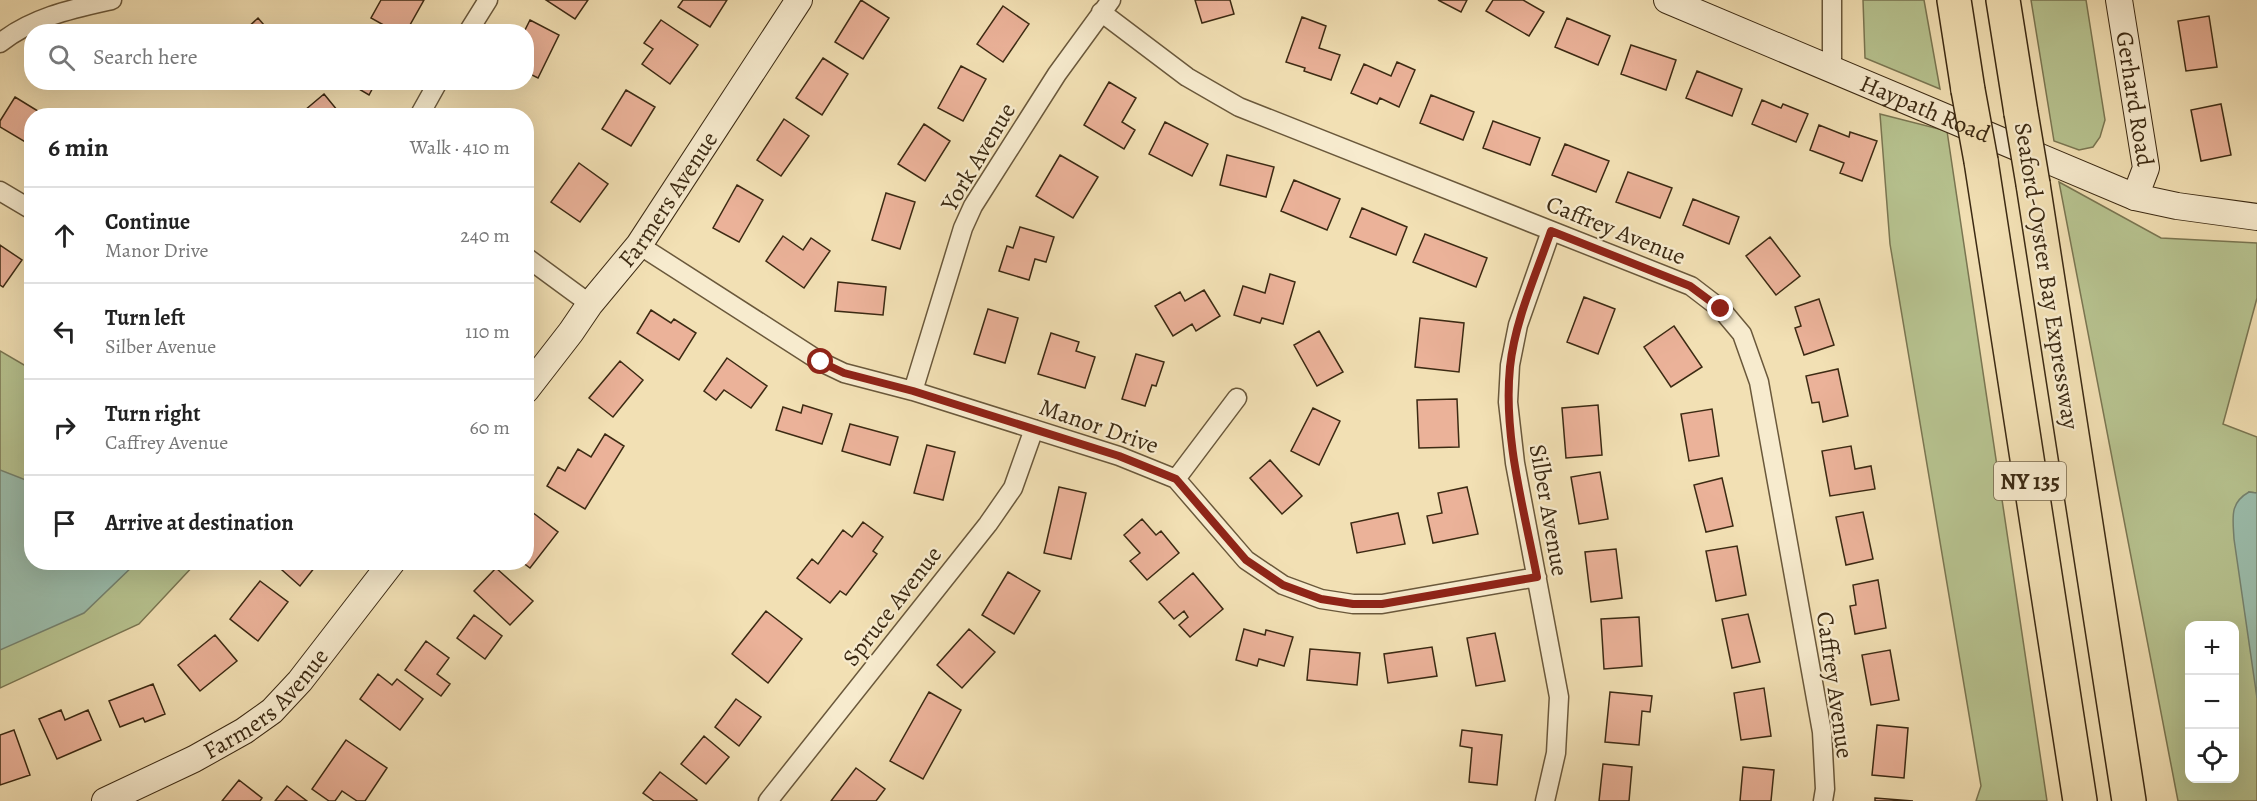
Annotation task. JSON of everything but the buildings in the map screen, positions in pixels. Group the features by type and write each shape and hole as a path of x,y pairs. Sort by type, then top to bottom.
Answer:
{"highway":[{"name":"Seaford-Oyster Bay Expressway","path":"1954,0 2080,801"},
{"name":"Seaford-Oyster Bay Expressway","path":"2003,0 2129,801"}],"street":[{"path":"28,24 59,12 112,0"},
{"path":"473,24 488,0"},
{"name":"Farmers Avenue","path":"534,380 590,304 639,245 799,0"},
{"name":"Haypath Road","path":"1667,0 2135,197 2177,206 2257,217"},
{"path":"1832,0 1832,71"},
{"name":"Gerhard Road","path":"2119,0 2146,168 2135,197"},
{"name":"Caffrey Avenue","path":"1106,6 1187,77 1239,108 1690,286 1721,309 1742,334 1759,382 1822,732 1825,789 1823,801"},
{"name":"York Avenue","path":"913,391 963,228 973,206 1057,74 1106,6"},
{"path":"0,43 24,27"},
{"path":"423,108 434,90"},
{"path":"0,191 24,205"},
{"name":"Silber Avenue","path":"1545,801 1556,753 1559,697 1515,463 1508,402 1510,365 1518,325 1551,231"},
{"name":"Manor Drive","path":"639,245 821,362 844,373 913,391 1119,456 1176,479 1246,560 1283,585 1321,599 1353,604 1382,604 1537,577"},
{"path":"534,262 590,304"},
{"path":"1176,479 1237,398"},
{"name":"Spruce Avenue","path":"768,801 988,524 1013,488 1034,429"},
{"name":"Farmers Avenue","path":"105,801 194,759 244,731 272,711 300,681 386,570"}],"green space":[{"path":"1863,0 1924,0 1940,89 1865,58"},
{"path":"2031,0 2086,0 2105,120 2100,137 2093,147 2079,150 2054,141"},
{"path":"1880,114 1947,131 2047,801 1976,801 1981,786 1890,244"},
{"path":"2059,182 2161,238 2257,243 2257,298 2223,424 2257,437 2257,493 2249,492 2257,698 2257,801 2178,801"},
{"path":"0,351 24,365 24,570 189,570 139,624 0,688"}],"shaded area":[{"path":"0,470 24,479 24,570 129,570 84,613 0,650"},
{"path":"2249,492 2257,493 2257,698 2233,524 2235,506"}],"route":[{"path":"821,362 844,373 913,391 1119,456 1176,479 1246,560 1283,585 1321,599 1353,604 1382,604 1537,577 1515,463 1508,402 1510,365 1518,325 1551,231 1690,286 1721,309"}]}
